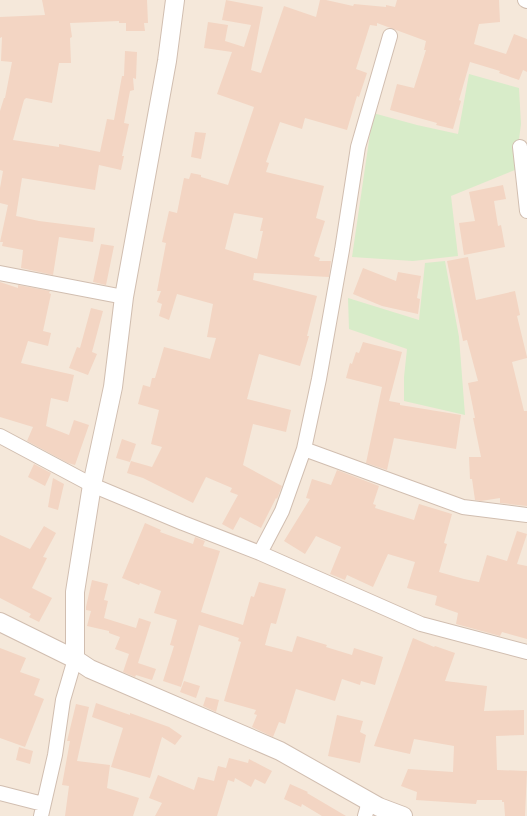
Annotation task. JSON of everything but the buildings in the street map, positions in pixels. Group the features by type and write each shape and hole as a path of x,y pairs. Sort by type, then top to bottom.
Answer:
{"street":[{"path":"0,794 42,810 55,755 63,700 75,659 75,592 92,485 113,387 124,297 167,61 175,0"},
{"path":"260,553 282,511 304,448 319,380 342,250 358,147 390,36"},
{"path":"520,147 527,211"},
{"path":"0,273 124,297"},
{"path":"0,436 92,485 260,553 421,624 527,652"},
{"path":"304,448 463,507 527,515"},
{"path":"0,622 75,659 90,669 280,751 367,809 379,807 403,816"}],"shaded area":[{"path":"0,0 527,0 527,816 0,816"}],"green space":[{"path":"469,74 519,88 521,124 515,170 451,196 458,256 413,261 352,257 373,113 458,134"},
{"path":"445,261 459,337 465,415 404,401 404,377 407,349 349,329 348,298 419,320 425,263"}]}
